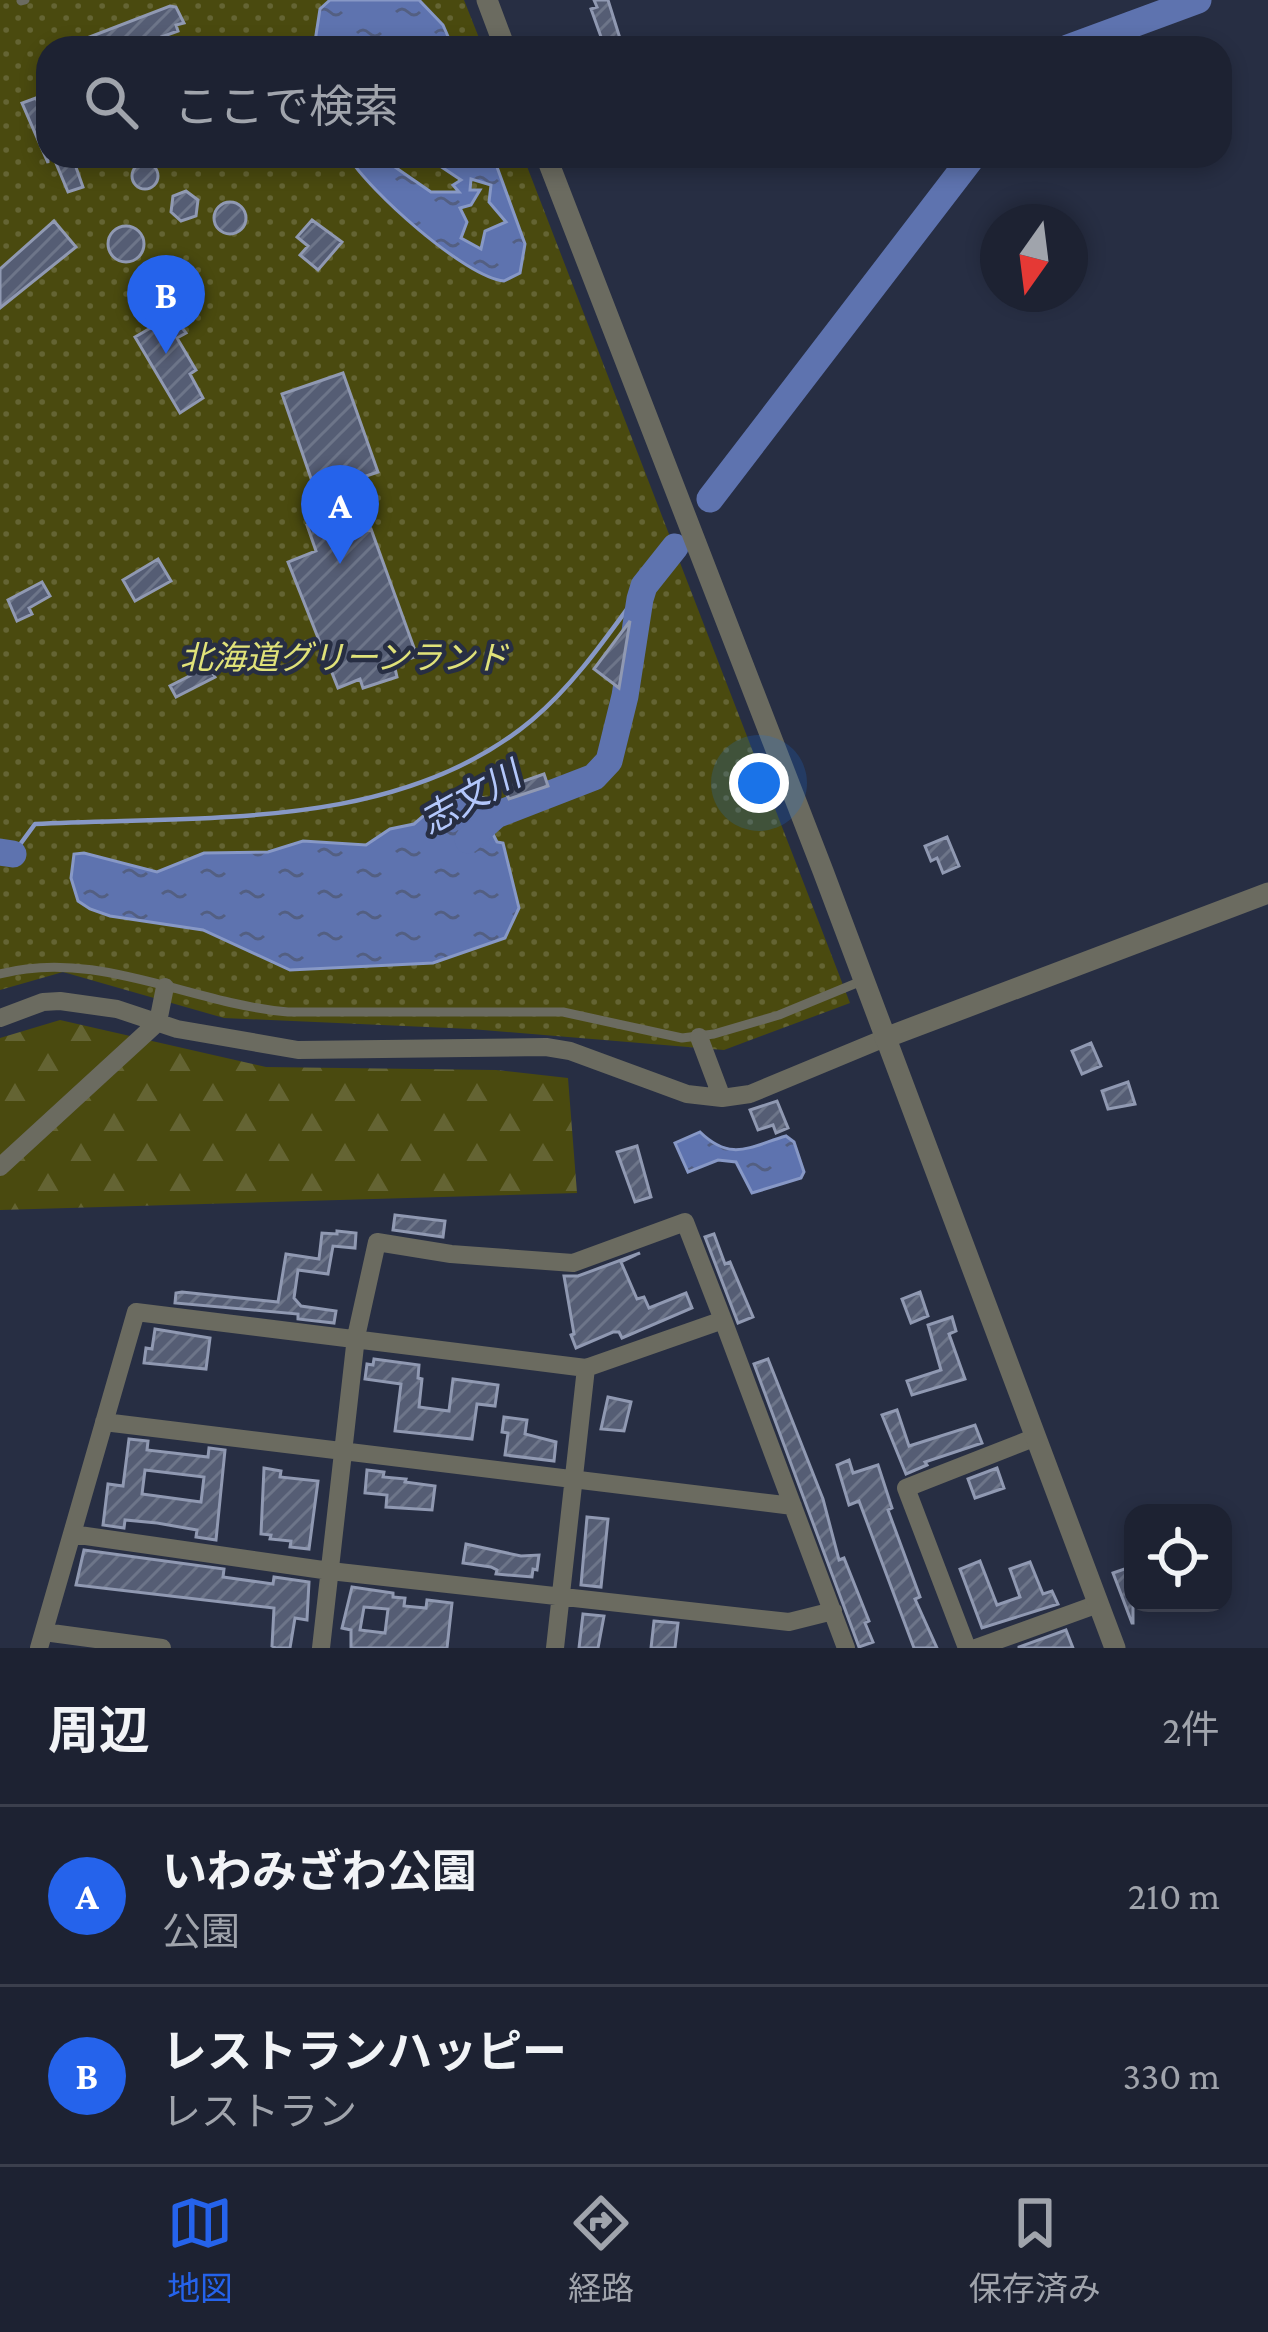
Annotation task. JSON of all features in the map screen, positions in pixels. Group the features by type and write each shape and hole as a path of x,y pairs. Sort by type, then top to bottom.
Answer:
{"street":[{"path":"488,0 501,36"},
{"path":"551,168 1115,1648"},
{"path":"0,1018 43,1002 60,1001 117,1009 218,1037 298,1050 546,1047 589,1057 687,1094 722,1098 750,1094 1268,893"},
{"path":"0,1167 158,1022 165,987"},
{"path":"699,1037 722,1098"},
{"path":"321,1648 356,1337 377,1242 452,1254 573,1263 685,1222 846,1648"},
{"path":"162,1648 41,1640 136,1312 586,1368 723,1320"},
{"path":"555,1648 586,1368"},
{"path":"104,1422 793,1506"},
{"path":"1036,1437 906,1488 971,1648 1098,1604"},
{"path":"72,1534 330,1570 789,1622 833,1611"}],"lane":[{"path":"0,974 60,966 111,973 256,1010 563,1012 652,1033 699,1037 779,1015 864,980"}],"green space":[{"name":"北海道グリーンランド","path":"0,0 464,0 478,36 36,36 36,168 528,168 850,1003 724,1050 471,1029 224,1018 63,972 0,990"},
{"path":"60,1020 266,1067 496,1070 568,1078 577,1193 0,1210 0,1038"}],"water":[{"path":"330,0 419,0 448,36 316,36 320,9"},
{"path":"357,168 396,168 431,192 459,192 453,185 461,180 443,168 497,168 525,244 520,273 504,281 487,276 443,249 396,210","holes":["471,179 491,185 489,202 506,222 485,231 481,249 461,238 467,222 460,208 471,205 480,190 470,190"]},
{"path":"470,794 487,799 487,808 495,807 497,827 492,832 503,843 519,908 505,938 433,963 290,970 203,930 90,909 78,901 71,878 74,854 157,872 204,853 268,852 303,841 366,845 390,829 414,824 436,805"},
{"path":"700,1132 731,1149 786,1136 794,1142 804,1172 801,1178 752,1193 736,1162 718,1160 688,1172 675,1143"}],"building":[{"path":"594,0 608,0 619,36 601,36 591,9 597,7"},
{"path":"170,6 176,7 184,23 164,36 92,36"},
{"path":"36,98 36,135 22,103"},
{"path":"58,168 76,168 83,187 68,192"},
{"path":"135,168 157,171 157,181 150,188 140,188 133,181"},
{"path":"186,191 198,200 196,216 181,221 171,212 173,196"},
{"path":"230,202 241,207 246,218 241,229 230,234 219,229 214,218 219,207"},
{"path":"312,220 342,242 318,270 300,255 308,246 297,237"},
{"path":"54,221 76,247 0,308 0,269"},
{"path":"126,226 139,231 144,244 139,257 126,262 113,257 108,244 113,231"},
{"path":"173,315 186,333 177,338 196,370 190,374 203,398 180,413 135,337"},
{"path":"343,373 378,472 316,493 282,394"},
{"path":"343,510 351,537 371,529 417,656 394,664 397,677 363,688 360,679 338,688 288,562 316,551 307,525"},
{"path":"158,559 171,581 135,601 123,580"},
{"path":"42,582 50,596 17,621 8,600"},
{"path":"630,621 619,688 594,669"},
{"path":"209,666 215,677 176,697 170,686"},
{"path":"544,774 548,786 509,799 504,788"},
{"path":"947,837 959,866 943,873 925,846"},
{"path":"1091,1043 1101,1066 1082,1074 1072,1051"},
{"path":"1128,1082 1135,1104 1108,1109 1102,1091"},
{"path":"777,1101 788,1128 776,1133 773,1125 758,1130 750,1110"},
{"path":"637,1146 651,1197 635,1202 617,1152"},
{"path":"395,1215 445,1221 443,1237 393,1230"},
{"path":"322,1233 356,1233 355,1248 333,1246 328,1274 298,1270 294,1298 301,1306 336,1311 334,1323 298,1319 298,1314 175,1303 176,1293 182,1292 278,1302 286,1254 319,1259"},
{"path":"714,1234 753,1317 738,1323 705,1237"},
{"path":"640,1253 621,1262 637,1299 644,1297 649,1308 686,1293 692,1308 622,1338 613,1332 576,1348 564,1276 578,1276"},
{"path":"920,1292 928,1316 911,1323 902,1299"},
{"path":"952,1317 956,1331 949,1334 965,1379 912,1395 907,1381 941,1370 928,1325"},
{"path":"155,1329 210,1338 206,1369 144,1363"},
{"path":"374,1359 419,1365 419,1407 449,1411 453,1379 498,1385 495,1406 477,1404 472,1439 395,1431 401,1384 365,1379 367,1364 373,1365"},
{"path":"768,1359 823,1499 839,1560 844,1558 869,1621 865,1623 873,1642 859,1647 754,1364"},
{"path":"608,1397 631,1402 624,1431 601,1429"},
{"path":"897,1410 909,1446 975,1425 982,1443 925,1462 927,1465 906,1474 882,1415"},
{"path":"504,1417 527,1420 525,1434 556,1442 554,1461 505,1455"},
{"path":"129,1439 148,1441 147,1450 208,1457 209,1448 225,1450 216,1540 196,1537 197,1530 157,1523 125,1520 124,1528 103,1525 108,1484 123,1486","holes":["145,1470 204,1477 201,1502 142,1494"]},
{"path":"849,1460 853,1473 878,1465 892,1508 888,1510 920,1597 915,1599 937,1648 914,1648 859,1501 849,1505 837,1465"},
{"path":"264,1468 281,1471 280,1477 318,1481 309,1549 290,1547 291,1541 261,1534"},
{"path":"997,1468 1004,1488 975,1498 968,1479"},
{"path":"367,1470 435,1486 432,1510 386,1507 387,1495 365,1493"},
{"path":"587,1517 608,1519 601,1587 581,1585"},
{"path":"466,1544 521,1556 539,1555 537,1570 533,1569 532,1577 496,1574 491,1567 463,1563"},
{"path":"84,1550 224,1569 223,1577 273,1584 274,1577 309,1582 307,1620 295,1618 290,1648 276,1648 272,1646 274,1608 76,1585"},
{"path":"980,1561 997,1605 1020,1597 1010,1569 1030,1562 1043,1594 1052,1591 1058,1604 982,1628 960,1569"},
{"path":"1124,1569 1124,1602 1113,1573"},
{"path":"352,1587 393,1593 393,1597 405,1598 404,1606 426,1608 427,1600 452,1603 447,1648 351,1648 351,1630 342,1628","holes":["364,1607 388,1609 385,1633 360,1630"]},
{"path":"583,1614 604,1616 598,1648 579,1648"},
{"path":"654,1621 678,1623 675,1648 651,1648"},
{"path":"1066,1630 1073,1648 1019,1648 1019,1647"}],"waterway":[{"name":"志文川","path":"1100,36 1198,0"},
{"name":"志文川","path":"710,499 964,168"},
{"name":"志文川","path":"468,840 496,815 594,777 609,761 644,586 675,547"},
{"path":"13,854 35,824 294,811 420,783 479,757 548,706 644,586"},
{"name":"志文川","path":"0,852 13,854"}],"place":[{"name":"レストランハッピー","path":"166,354"},
{"name":"いわみざわ公園","path":"340,564"}]}
